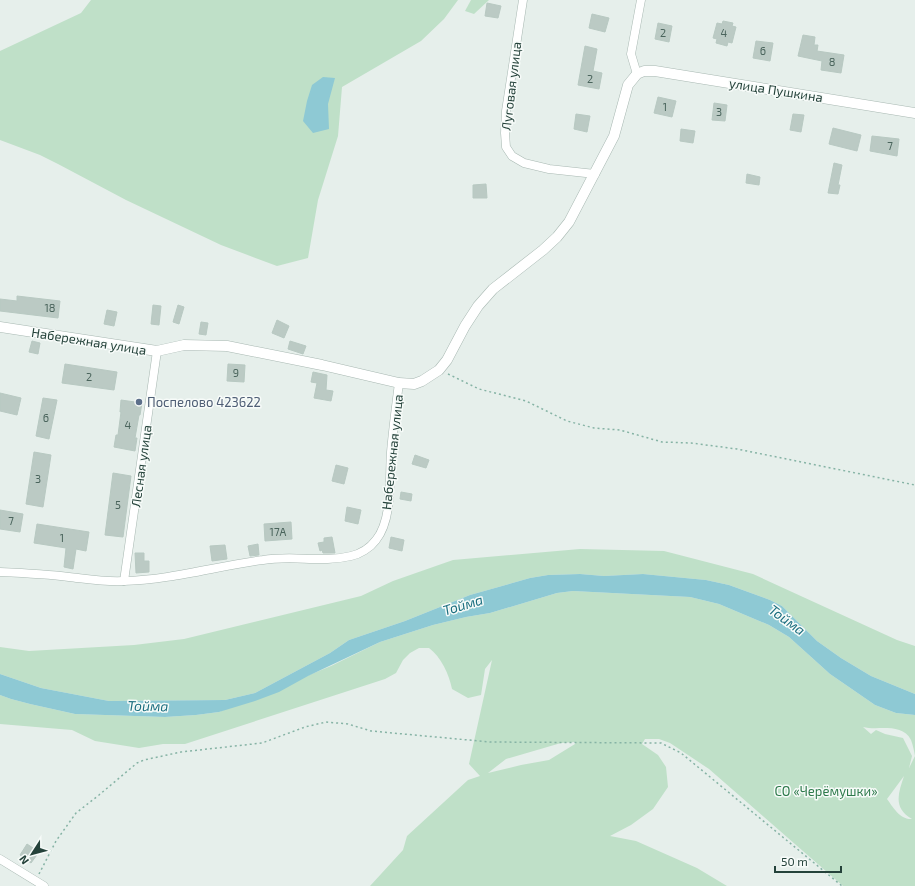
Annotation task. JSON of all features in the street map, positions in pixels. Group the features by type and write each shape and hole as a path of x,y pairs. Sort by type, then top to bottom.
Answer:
{"street":[{"name":"Луговая улица","path":"523,0 506,111 506,147 512,156 524,163 549,169 595,174"},
{"path":"399,383 414,384 422,381 439,370 447,360 465,326 478,306 493,289 543,250 557,237 569,222 614,136 628,85 637,74 631,54 640,0"},
{"name":"улица Пушкина","path":"637,74 644,70 655,71 915,113"},
{"name":"Набережная улица","path":"0,327 157,351 184,345 227,346 322,365 399,383 391,454 389,504 382,530 377,539 368,548 355,555 323,560 279,558 169,577 110,582 35,573 0,572"},
{"name":"Лесная улица","path":"124,581 157,351"},
{"path":"0,859 34,884 44,886"}],"path":[{"path":"439,370 479,389 526,401 567,421 594,428 620,430 662,442 691,443 737,449 915,485"},
{"path":"34,884 49,853 76,812 137,763 144,760 181,752 262,743 304,727 326,722 348,724 371,731 490,742 661,743 681,753 842,886"}],"green space":[{"path":"91,0 458,0 444,19 421,41 342,87 338,136 318,200 308,258 277,266 221,245 126,200 40,155 0,140 0,51 81,13"},
{"path":"471,0 489,0 474,14 465,11"},
{"path":"580,549 664,551 753,574 897,640 915,646 915,694 871,676 841,658 817,641 782,606 770,600 729,585 706,580 643,574 604,576 580,574 548,575 530,578 470,595 405,621 349,640 330,653 255,693 225,700 109,701 41,688 0,674 0,647 29,651 134,645 184,639 361,596 393,581 453,560"},
{"name":"СО «Черёмушки»","path":"573,591 690,597 719,604 769,625 789,637 830,674 875,705 896,713 915,715 915,756 915,886 843,886 709,769 670,743 659,739 645,739 642,744 658,755 666,767 668,787 653,809 631,825 610,836 636,841 697,868 727,886 370,886 403,850 407,836 468,780 480,776 469,764 492,660 485,669 481,695 468,698 452,689 444,666 429,648 419,648 410,653 403,660 396,673 385,679 185,744 163,744 139,748 95,741 72,730 0,724 0,695 30,704 75,714 165,717 219,712 331,666 380,642 433,625 490,613 557,593","holes":["863,727 896,729 907,734 911,740 915,756 909,768 912,756 903,738 885,734 876,730 871,734","576,742 549,760 488,773 506,759 561,743","904,776 900,789 899,800 902,810 912,819 908,819 900,815 887,799"]}],"water":[{"path":"323,77 335,78 328,104 329,129 313,133 303,121 312,85"},
{"name":"Тойма","path":"580,574 604,576 643,574 706,580 729,585 770,600 782,606 817,641 841,658 871,676 915,694 915,715 896,713 875,705 830,674 789,637 769,625 719,604 690,597 573,591 557,593 490,613 433,625 380,642 308,676 279,692 219,712 165,717 75,714 30,704 0,695 0,674 41,688 109,701 225,700 255,693 330,653 349,640 405,621 470,595 530,578 548,575"}],"building":[{"path":"487,3 501,6 498,18 485,16"},
{"path":"592,14 609,18 605,32 589,28"},
{"path":"723,21 733,23 732,26 736,27 732,43 728,42 727,46 716,43 717,39 713,38 717,23 722,24"},
{"path":"658,23 672,26 669,42 655,39"},
{"path":"803,35 815,37 814,45 818,45 817,51 844,55 841,73 821,70 822,61 798,56"},
{"path":"756,41 773,43 770,61 753,58"},
{"path":"585,46 597,49 593,71 602,73 599,89 578,85"},
{"path":"658,97 676,101 672,117 654,113"},
{"path":"714,103 727,105 725,121 712,120"},
{"path":"576,114 590,116 587,132 574,129"},
{"path":"793,114 804,115 801,132 790,130"},
{"path":"833,128 861,135 857,151 829,144"},
{"path":"681,129 695,131 693,143 680,141"},
{"path":"872,136 899,139 897,156 870,151"},
{"path":"834,163 842,165 838,185 840,185 838,194 828,193"},
{"path":"747,174 760,177 759,185 746,183"},
{"path":"486,184 487,198 473,198 473,185"},
{"path":"17,296 60,301 58,318 0,311 0,299 17,301"},
{"path":"153,305 161,306 159,325 151,324"},
{"path":"178,305 184,307 179,324 173,322"},
{"path":"107,310 117,312 114,326 104,324"},
{"path":"277,320 289,326 284,338 272,333"},
{"path":"201,322 208,323 206,335 199,334"},
{"path":"32,341 40,343 38,354 29,352"},
{"path":"290,341 306,346 303,354 288,349"},
{"path":"65,364 117,372 114,390 62,383"},
{"path":"228,364 245,365 244,382 227,381"},
{"path":"313,372 327,375 326,390 333,391 331,401 314,398 317,383 311,382"},
{"path":"0,393 21,398 17,415 0,411"},
{"path":"43,398 57,400 49,439 36,436"},
{"path":"121,400 142,403 135,438 137,438 135,451 114,447 116,435 118,435"},
{"path":"34,452 51,455 43,507 26,504"},
{"path":"415,455 429,460 426,468 412,464"},
{"path":"336,465 348,468 344,484 332,481"},
{"path":"113,473 131,476 123,537 105,535"},
{"path":"401,492 412,494 411,501 400,499"},
{"path":"347,507 361,510 358,524 345,521"},
{"path":"0,510 23,514 20,532 0,529"},
{"path":"291,522 292,539 265,541 264,524"},
{"path":"37,524 89,532 86,551 76,549 73,569 64,567 66,548 34,543"},
{"path":"332,537 335,553 323,553 322,550 320,551 318,543 324,542 324,538"},
{"path":"391,537 404,540 402,551 389,548"},
{"path":"258,544 259,555 250,556 248,546"},
{"path":"225,545 227,559 212,561 210,546"},
{"path":"135,553 144,553 144,561 149,561 149,572 136,573"},
{"path":"27,844 39,852 31,863 20,855"}],"place":[{"name":"Поспелово 423622","path":"139,402"}]}
